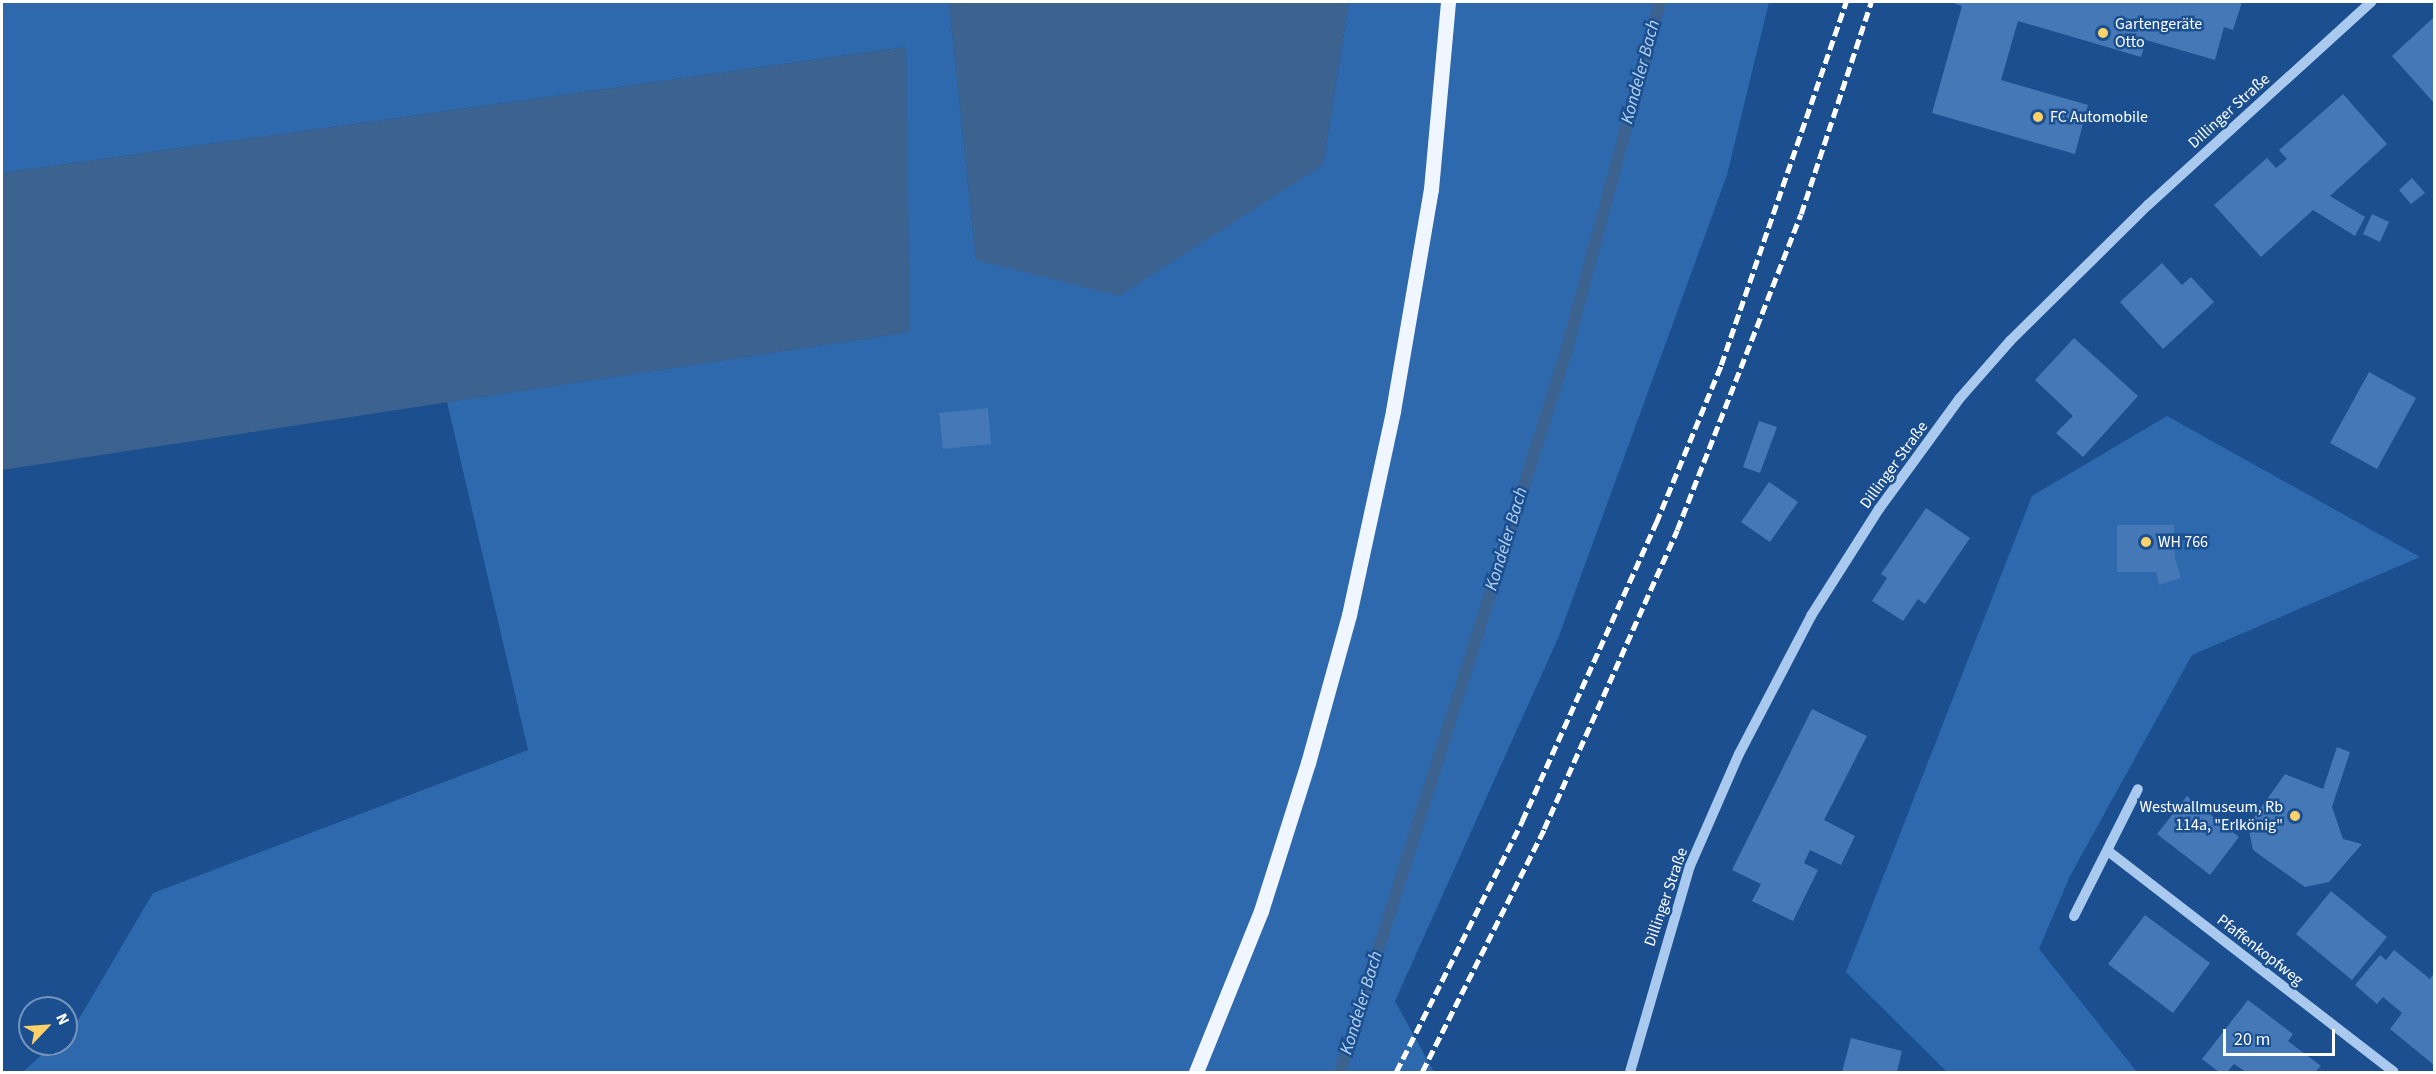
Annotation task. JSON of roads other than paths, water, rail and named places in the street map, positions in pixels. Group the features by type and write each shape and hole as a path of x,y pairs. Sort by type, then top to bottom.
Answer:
{"main road":[{"path":"1196,1072 1261,911 1308,763 1349,615 1393,411 1431,189 1448,2"}],"street":[{"name":"Dillinger Straße","path":"1630,1072 1690,866 1739,754 1811,616 1879,510 1960,398 2025,325 2148,205 2371,2"},
{"path":"2074,916 2138,789"},
{"name":"Pfaffenkopfweg","path":"2108,851 2394,1072"}],"waterway":[{"name":"Kondeler Bach","path":"1340,1072 1566,352 1660,2"}],"railway":[{"path":"1396,1072 1522,821 1656,523 1721,365 1846,2"},
{"path":"1422,1072 1544,829 1677,530 1801,214 1871,2"}],"place":[{"name":"Gartengeräte Otto","path":"2103,33"},
{"name":"FC Automobile","path":"2038,117"},
{"name":"WH 766","path":"2146,542"},
{"name":"Westwallmuseum, Rb 114a, \"Erlkönig\"","path":"2295,816"}]}
